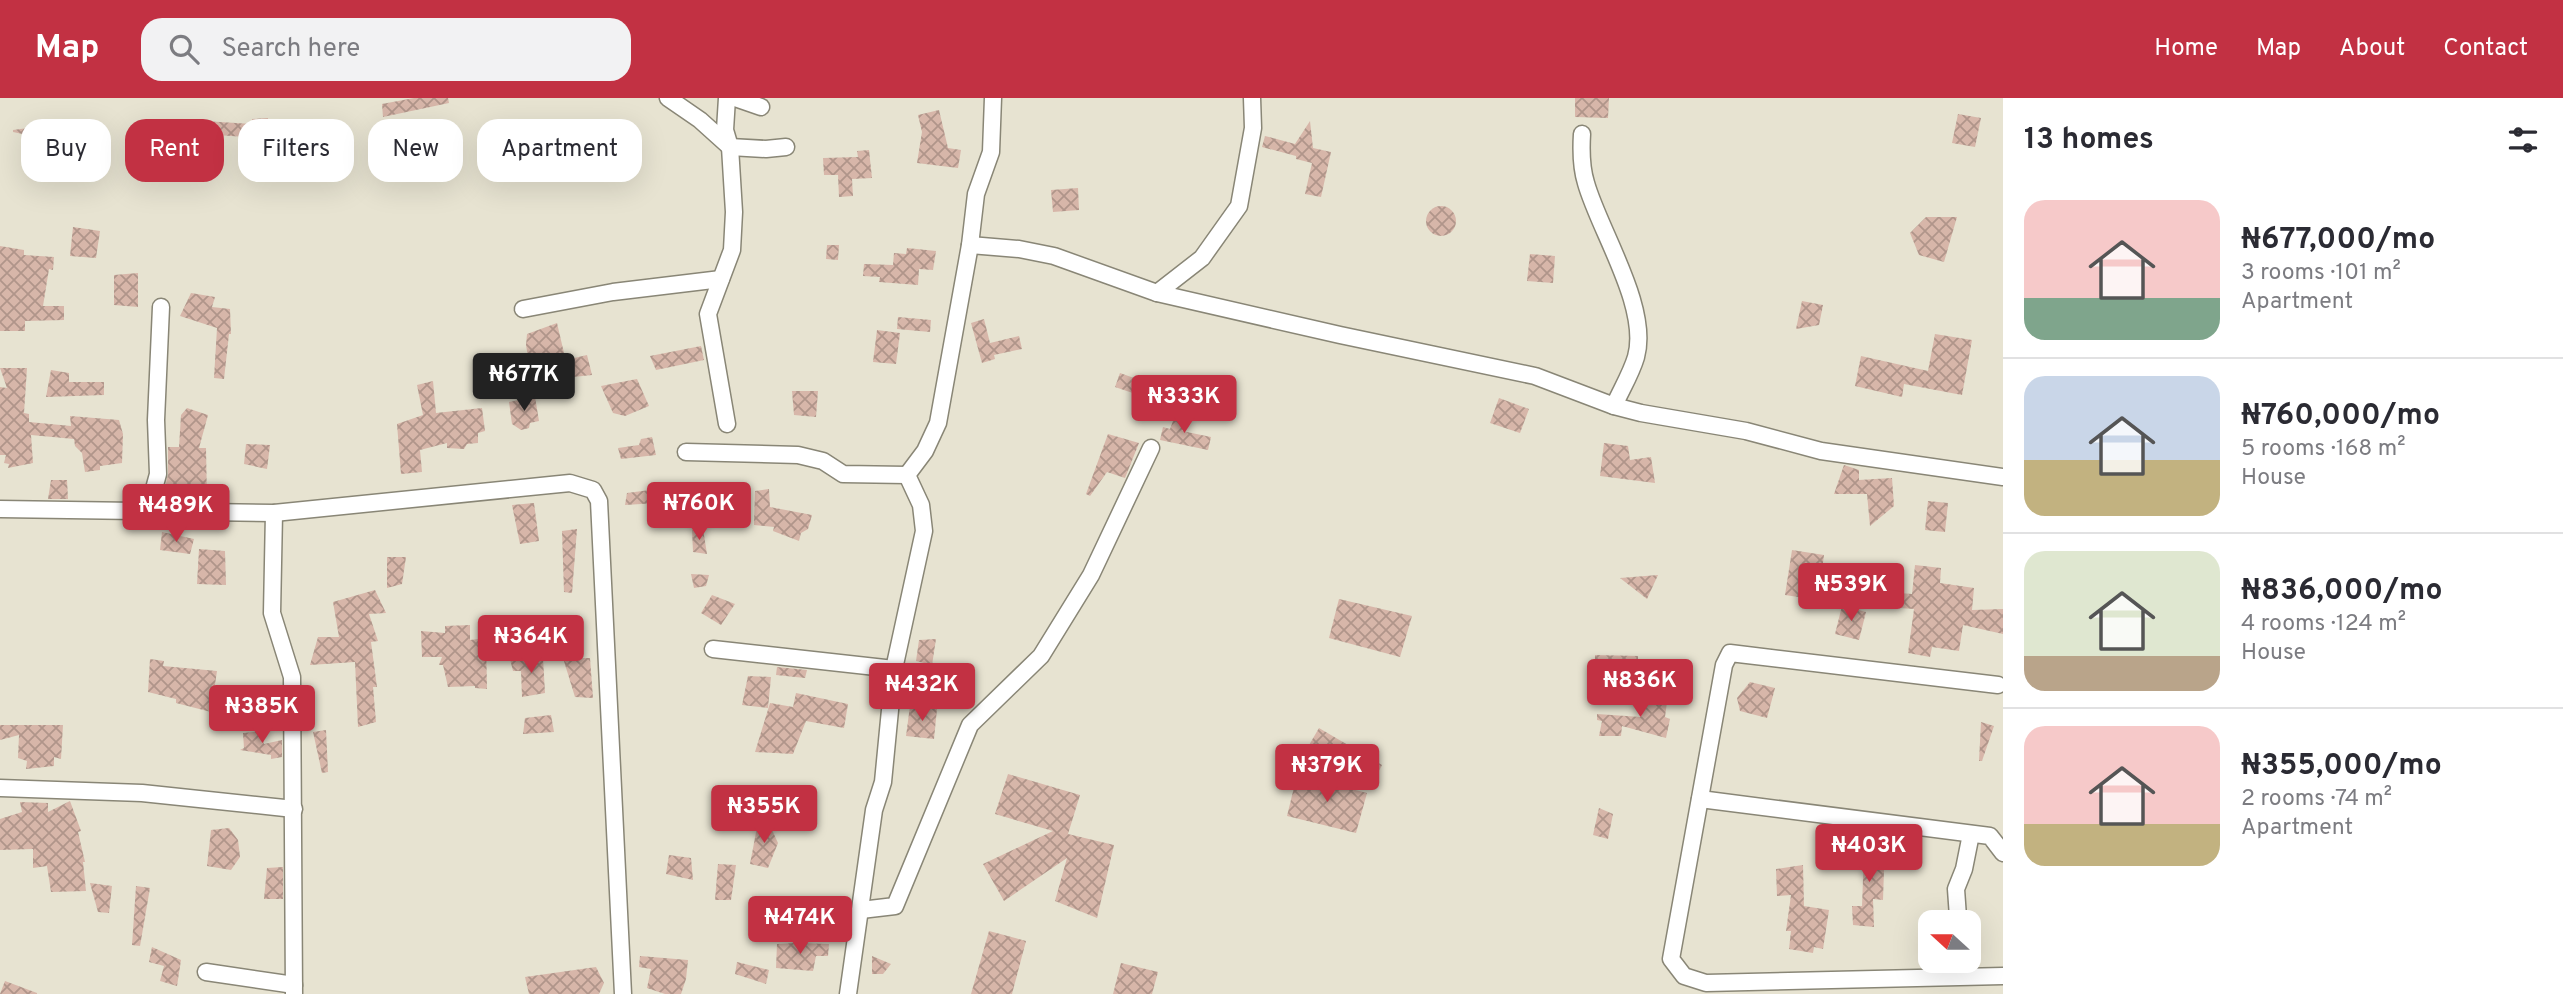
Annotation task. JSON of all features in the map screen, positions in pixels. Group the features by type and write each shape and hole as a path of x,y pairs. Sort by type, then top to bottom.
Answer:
{"street":[{"path":"668,98 701,121 730,147 786,147"},
{"path":"727,98 725,130 730,147 734,212 732,250 708,314 727,424"},
{"path":"735,98 761,107"},
{"path":"907,475 925,451 938,423 970,245 976,194 991,152 993,98"},
{"path":"1157,293 1202,258 1239,206 1253,128 1252,98"},
{"path":"1582,134 1585,181 1628,291 1638,339 1636,356 1614,406"},
{"path":"970,245 1020,248 1054,256 1157,293 1535,376 1614,406 1746,431 1821,451 2003,477"},
{"path":"523,309 613,292 721,279"},
{"path":"148,511 158,474 156,420 161,307"},
{"path":"861,910 895,906 970,725 1041,656 1091,576 1152,448"},
{"path":"686,452 798,455 823,461 843,474 907,475"},
{"path":"848,994 874,810 883,782 894,669 924,531 921,505 907,475"},
{"path":"0,509 274,513 570,483 593,491 597,495 623,994"},
{"path":"206,972 294,990 292,677 272,613 274,513"},
{"path":"713,649 894,669"},
{"path":"1918,971 1706,983 1684,976 1671,959 1724,664 1730,653 1998,685"},
{"path":"0,788 142,793 294,809"},
{"path":"1700,799 1990,836 2003,853"},
{"path":"1957,910 1955,889 1964,869 1971,834"},
{"path":"1979,973 2003,976"}],"building":[{"path":"414,98 448,98 449,103 383,117 382,104"},
{"path":"1575,98 1609,98 1608,118 1575,117"},
{"path":"939,110 948,148 961,150 958,168 917,163 922,132 918,115"},
{"path":"1958,114 1981,118 1975,147 1952,143"},
{"path":"1310,121 1313,148 1331,152 1321,197 1305,194 1312,163 1262,147 1265,136 1295,144"},
{"path":"224,122 238,123 238,136 224,136"},
{"path":"869,150 872,178 852,179 853,196 839,197 838,175 824,175 823,158 858,157 857,151"},
{"path":"1078,188 1079,210 1053,212 1051,190"},
{"path":"1441,206 1451,211 1456,221 1451,231 1441,236 1431,231 1426,221 1431,211"},
{"path":"1926,217 1957,217 1944,262 1919,255 1910,233"},
{"path":"73,227 100,231 96,258 70,256"},
{"path":"827,245 839,245 838,260 826,259"},
{"path":"0,246 24,250 24,255 54,257 53,270 49,269 43,306 64,306 64,320 25,321 25,331 0,331"},
{"path":"907,248 936,251 933,270 919,269 918,285 879,282 880,277 863,276 864,264 893,265 894,253 906,254"},
{"path":"1530,254 1555,256 1553,283 1527,281"},
{"path":"138,273 138,307 114,305 114,275"},
{"path":"191,293 215,297 212,307 230,309 231,334 224,379 214,378 217,328 180,316"},
{"path":"1802,301 1823,305 1819,325 1796,329"},
{"path":"898,317 931,320 930,332 897,329"},
{"path":"984,319 990,343 1019,336 1022,349 994,355 995,359 982,363 971,323"},
{"path":"557,323 564,353 528,357 527,334"},
{"path":"877,330 900,333 896,364 873,362"},
{"path":"1935,334 1972,340 1962,395 1904,384 1902,397 1855,386 1861,356 1928,371"},
{"path":"701,346 704,360 656,370 650,356"},
{"path":"587,355 592,375 573,377 570,359"},
{"path":"0,368 27,368 24,413 29,414 29,422 71,426 70,416 119,420 123,434 122,463 100,466 100,470 85,472 82,453 75,446 74,439 31,435 33,463 8,468 9,464 4,463 6,455 0,455 0,387 7,388"},
{"path":"51,370 69,373 69,382 104,382 104,395 46,397"},
{"path":"1120,373 1173,392 1168,405 1115,387"},
{"path":"637,379 649,406 625,416 613,413 601,386"},
{"path":"433,381 436,413 482,408 485,431 478,433 478,443 467,444 464,449 447,448 447,443 420,450 422,472 401,474 397,424 423,415 417,385"},
{"path":"792,391 818,391 816,417 794,415"},
{"path":"535,397 539,421 530,423 529,428 521,430 512,424 509,402"},
{"path":"1499,398 1529,409 1520,433 1490,423"},
{"path":"187,408 208,415 199,448 206,448 207,500 163,497 168,474 168,447 179,447 181,415"},
{"path":"1176,413 1187,417 1182,431 1211,437 1208,450 1160,440 1163,427 1170,429"},
{"path":"1108,434 1139,443 1125,478 1107,472 1090,496 1086,494"},
{"path":"652,437 656,455 621,459 618,448 639,445 641,439"},
{"path":"1604,443 1628,446 1630,460 1651,457 1655,483 1600,476"},
{"path":"246,444 270,445 267,469 244,464"},
{"path":"1844,465 1859,470 1859,480 1892,478 1894,506 1870,526 1867,494 1834,494"},
{"path":"51,480 67,480 68,499 48,499"},
{"path":"688,485 690,501 625,505 627,493"},
{"path":"769,489 770,507 812,515 808,529 801,533 799,541 773,531 774,527 754,525 755,491"},
{"path":"1928,501 1948,503 1945,532 1925,530"},
{"path":"534,503 539,541 520,544 512,505"},
{"path":"577,529 572,593 564,592 562,531"},
{"path":"703,529 707,554 693,552 692,530"},
{"path":"162,532 194,539 190,554 160,550"},
{"path":"199,549 225,551 226,585 197,584"},
{"path":"1792,550 1824,555 1818,600 1785,595"},
{"path":"387,557 406,557 402,584 387,588"},
{"path":"1915,565 1941,568 1940,583 1974,588 1972,610 2003,609 2003,634 1963,625 1959,651 1932,647 1930,657 1908,653 1914,609 1899,608 1900,593 1912,594"},
{"path":"691,574 709,575 706,586 694,588"},
{"path":"1658,575 1647,599 1620,578"},
{"path":"375,590 386,613 369,614 378,641 371,642 377,687 373,687 376,722 358,727 355,662 310,665 318,637 339,637 333,602"},
{"path":"712,595 735,604 721,625 701,613"},
{"path":"1339,599 1412,616 1400,657 1329,638"},
{"path":"1842,606 1866,612 1859,640 1835,634"},
{"path":"470,625 470,640 486,638 487,689 475,686 448,687 443,665 439,665 442,657 422,657 421,631 445,633 445,626"},
{"path":"936,639 932,665 916,661 919,640"},
{"path":"1595,655 1638,656 1638,675 1595,674"},
{"path":"543,658 545,693 522,697 521,671 513,671 510,659"},
{"path":"563,658 590,658 593,698 575,697"},
{"path":"150,659 164,661 163,666 217,671 211,712 148,692"},
{"path":"777,667 807,670 805,678 776,675"},
{"path":"748,676 771,677 768,708 742,705"},
{"path":"1750,682 1775,688 1767,718 1740,711 1737,698"},
{"path":"796,693 848,704 844,728 806,721 793,754 755,752 770,703 793,707"},
{"path":"1646,693 1668,695 1665,717 1670,719 1666,738 1622,726 1621,736 1599,736 1602,721 1597,720 1597,714 1641,717"},
{"path":"910,706 937,709 934,739 906,736"},
{"path":"551,715 554,732 523,734 525,718"},
{"path":"1981,722 1994,726 1982,761 1979,761"},
{"path":"0,725 63,725 61,759 54,757 54,766 26,769 27,761 18,758 19,735 0,740"},
{"path":"1319,728 1382,765 1369,790 1305,752"},
{"path":"326,730 328,772 322,773 313,732"},
{"path":"262,731 264,744 282,740 282,757 271,759 271,755 240,750 244,748 243,733"},
{"path":"1008,774 1080,795 1068,834 1114,845 1097,918 1055,901 1067,858 1004,901 983,864 1053,831 995,814"},
{"path":"1297,775 1367,793 1356,833 1287,816"},
{"path":"70,801 81,831 78,832 85,862 86,891 51,892 47,866 33,868 33,849 0,850 0,819 22,812 20,802 48,803 48,812"},
{"path":"1599,808 1613,814 1608,839 1593,835"},
{"path":"767,819 778,843 768,868 750,864 758,822"},
{"path":"229,828 238,840 240,857 231,870 207,866 211,830"},
{"path":"1865,831 1875,832 1876,870 1884,870 1883,900 1873,899 1874,927 1853,925 1852,906 1862,906 1862,852"},
{"path":"669,855 691,858 693,880 666,874"},
{"path":"718,864 736,865 731,900 715,900"},
{"path":"1803,865 1804,906 1829,910 1823,949 1814,947 1813,953 1789,949 1791,931 1786,931 1791,895 1777,896 1776,869"},
{"path":"283,867 283,899 264,899 267,868"},
{"path":"90,883 112,886 109,913 98,912"},
{"path":"136,886 150,888 140,946 132,945"},
{"path":"989,931 1026,941 1012,994 971,994"},
{"path":"777,944 829,944 828,956 816,956 813,971 776,968"},
{"path":"152,947 181,960 177,986 160,981 164,966 149,962"},
{"path":"640,956 688,960 681,994 665,994 647,988 651,969 639,967"},
{"path":"872,956 891,964 883,974 872,974"},
{"path":"737,962 769,970 766,984 735,974"},
{"path":"1121,963 1158,972 1152,994 1113,994"},
{"path":"596,967 604,983 599,994 529,994 525,977"},
{"path":"5,981 37,993 37,994 0,994"}]}
